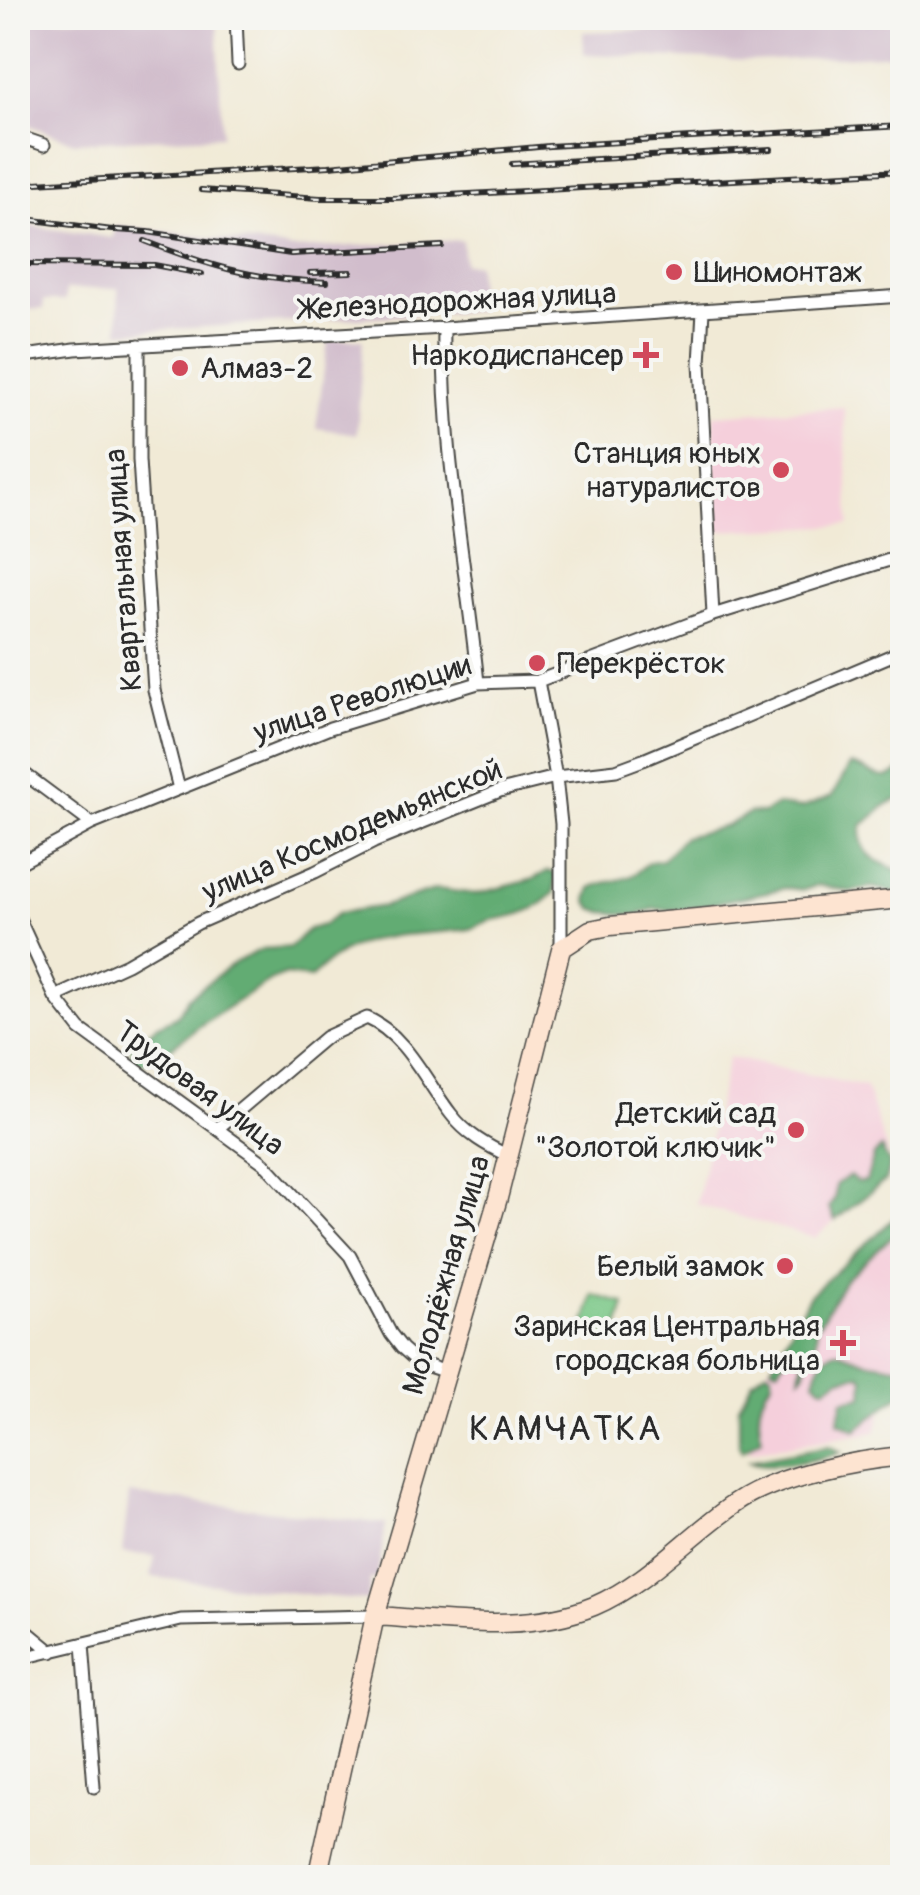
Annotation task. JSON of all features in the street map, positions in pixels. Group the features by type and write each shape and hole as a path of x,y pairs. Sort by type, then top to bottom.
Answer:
{"street":[{"path":"236,18 238,64"},
{"path":"18,136 44,145"},
{"name":"Железнодорожная улица","path":"18,357 902,296"},
{"path":"702,311 700,364 713,615"},
{"path":"444,328 446,420 478,683"},
{"name":"Квартальная улица","path":"139,346 139,460 154,690 179,788"},
{"name":"улица Революции","path":"18,864 92,824 330,728 478,683 538,681 713,615 902,556"},
{"name":"улица Космодемьянской","path":"54,997 128,964 198,923 374,842 500,791 556,777 616,770 902,651"},
{"name":"Молодёжная улица","path":"317,1878 375,1616 509,1156 561,949 561,824 538,681"},
{"path":"18,769 92,824"},
{"path":"561,949 590,930 610,926 902,899"},
{"name":"Трудовая улица","path":"18,916 54,997 80,1029 264,1164 334,1234 350,1256 391,1334 410,1356 419,1364 447,1372"},
{"path":"216,1129 326,1038 367,1018 378,1022 402,1047 466,1131 509,1156"},
{"path":"18,1659 181,1620 375,1616 513,1623 564,1616 594,1606 636,1582 756,1491 800,1477 902,1456"},
{"path":"18,1624 52,1652"},
{"path":"83,1644 94,1787"}],"shaded area":[{"path":"18,18 217,18 222,136 74,142 18,121"},
{"path":"902,21 902,54 752,61 584,54 583,32"},
{"path":"18,224 113,238 116,225 295,249 462,240 464,264 477,264 479,311 119,332 118,288 65,290 65,301 44,301 43,309 18,310"},
{"path":"363,339 357,434 316,428 328,340"},
{"name":"Станция юных натуралистов","path":"844,407 850,525 718,531 713,415"},
{"name":"Детский сад \"Золотой ключик\"","path":"728,1057 866,1087 894,1173 815,1238 696,1204"},
{"name":"Заринская Центральная городская больница","path":"902,1214 902,1395 887,1394 876,1432 749,1452 748,1400 813,1293"},
{"path":"129,1494 386,1524 377,1579 370,1579 368,1601 151,1577 155,1556 122,1553"}],"green space":[{"path":"850,765 881,777 902,769 902,799 890,802 863,824 861,834 871,856 902,872 902,889 892,892 871,887 851,892 818,885 804,890 786,888 682,910 654,909 635,915 603,912 592,908 587,900 591,888 628,877 648,863 662,860 684,837 726,826 750,813 764,813 777,805 802,808 832,796"},
{"path":"548,871 556,874 554,893 533,909 470,929 366,942 329,961 311,978 284,975 271,980 163,1054 136,1066 130,1060 132,1046 177,1016 189,997 236,962 262,949 290,947 309,929 323,925 339,913 384,906 437,889 476,894 531,880"},
{"path":"881,1148 890,1164 885,1181 835,1220 829,1207 835,1198 836,1184 850,1176 857,1182 866,1181 874,1155"},
{"path":"902,1211 902,1227 845,1280 817,1327 816,1344 809,1352 804,1374 800,1377 804,1352 801,1348 789,1353 778,1369 771,1366 810,1295"},
{"path":"593,1295 625,1304 616,1336 584,1327"},
{"path":"837,1351 865,1361 902,1367 902,1393 856,1430 838,1422 843,1400 863,1396 861,1375 841,1378 824,1388 815,1381 823,1358"},
{"path":"767,1370 772,1373 772,1382 763,1395 760,1410 762,1439 742,1451 739,1406 752,1381"},
{"path":"829,1446 841,1452 781,1464 749,1461"}],"railway":[{"path":"18,184 329,166 549,146 902,126"},
{"path":"512,164 771,149"},
{"path":"201,190 320,198 393,198 902,171"},
{"path":"18,218 112,230"},
{"path":"100,229 148,232 291,254 442,246"},
{"path":"145,241 234,270 327,282"},
{"path":"18,264 154,265 202,274"},
{"path":"310,273 350,272"}],"place":[{"name":"Шиномонтаж","path":"674,272"},
{"name":"Наркодиспансер","path":"646,355"},
{"name":"Алмаз-2","path":"180,368"},
{"name":"Станция юных натуралистов","path":"781,470"},
{"name":"Перекрёсток","path":"537,663"},
{"name":"Детский сад \"Золотой ключик\"","path":"796,1130"},
{"name":"Белый замок","path":"785,1266"},
{"name":"Заринская Центральная городская больница","path":"843,1343"}],"district":[{"name":"КАМЧАТКА","path":"566,1428"}]}
